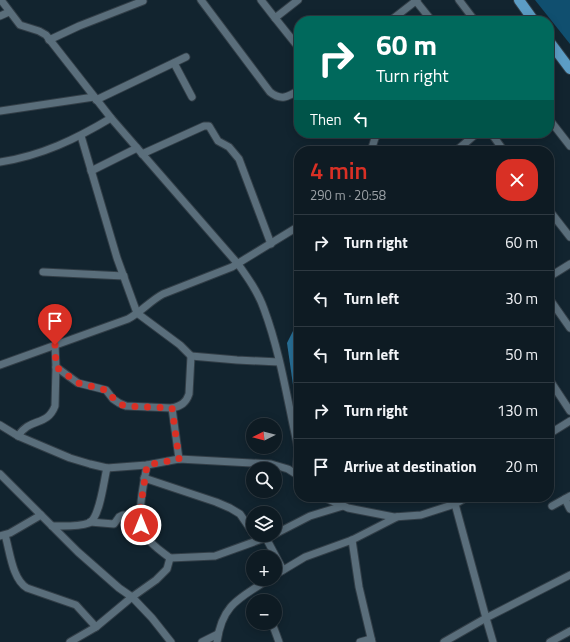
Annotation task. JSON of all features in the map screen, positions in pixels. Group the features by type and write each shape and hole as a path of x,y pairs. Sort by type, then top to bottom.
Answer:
{"main road":[{"path":"519,0 530,16"},
{"path":"554,48 570,69"}],"street":[{"path":"0,0 20,25 42,32 110,118 238,264 251,282 264,307 274,340 294,430"},
{"path":"201,0 270,92 275,96 282,97 290,96 294,93"},
{"path":"261,0 294,42"},
{"path":"275,18 298,0"},
{"path":"397,16 417,0 428,16"},
{"path":"458,0 470,16"},
{"path":"49,40 79,26 143,1"},
{"path":"0,16 9,12"},
{"path":"0,111 95,98 186,57"},
{"path":"174,63 192,97"},
{"path":"0,162 35,154 62,145 81,136 110,118"},
{"path":"554,125 570,146"},
{"path":"91,171 204,126 209,126 218,141 229,147 239,159 270,244"},
{"path":"81,136 117,258 137,313 180,345 191,356 279,362"},
{"path":"462,146 471,138"},
{"path":"554,216 570,237"},
{"path":"0,365 128,319 154,298 238,264 294,229"},
{"path":"554,274 570,264"},
{"path":"44,272 124,276"},
{"path":"554,305 570,328"},
{"path":"18,436 27,426 48,417 53,411 56,367 55,345"},
{"path":"56,367 78,383 106,390 119,404 126,406 172,408 179,406 187,400 189,394 191,356"},
{"path":"554,392 570,411"},
{"path":"172,408 179,459"},
{"path":"554,431 570,421"},
{"path":"0,425 18,436 70,458 107,468 147,465 179,459 271,464 281,466 294,472"},
{"path":"147,465 144,478 140,516 141,525 150,542 170,558 215,556 246,540"},
{"path":"90,522 96,517 107,468"},
{"path":"0,474 78,552 119,588 132,597 152,618 168,639 159,642"},
{"path":"144,478 230,508 240,514 246,523"},
{"path":"552,506 567,497 570,509"},
{"path":"334,502 343,506 394,517 421,515 458,502"},
{"path":"455,504 494,642"},
{"path":"282,530 310,516 343,506"},
{"path":"41,515 3,536 15,573 22,585 27,588 76,605 96,627"},
{"path":"52,526 79,525 90,522 114,524 119,517 123,515 140,516"},
{"path":"273,542 283,570 305,558 352,540 399,517"},
{"path":"352,540 358,587 371,640 360,642"},
{"path":"70,642 96,627 163,574 167,569 170,558"},
{"path":"444,642 486,618 570,575"},
{"path":"217,642 218,634 225,614 233,604 259,586"},
{"path":"275,630 279,642"},
{"path":"550,642 570,631"},
{"path":"202,642 218,634"}],"shaded area":[{"path":"535,0 570,0 570,44 554,24 554,16 548,16"},
{"path":"294,329 294,392 287,343"}],"route":[{"path":"55,345 56,367 78,383 100,387 106,390 119,404 126,406 172,408 179,459 147,465 140,510 141,525"}]}
